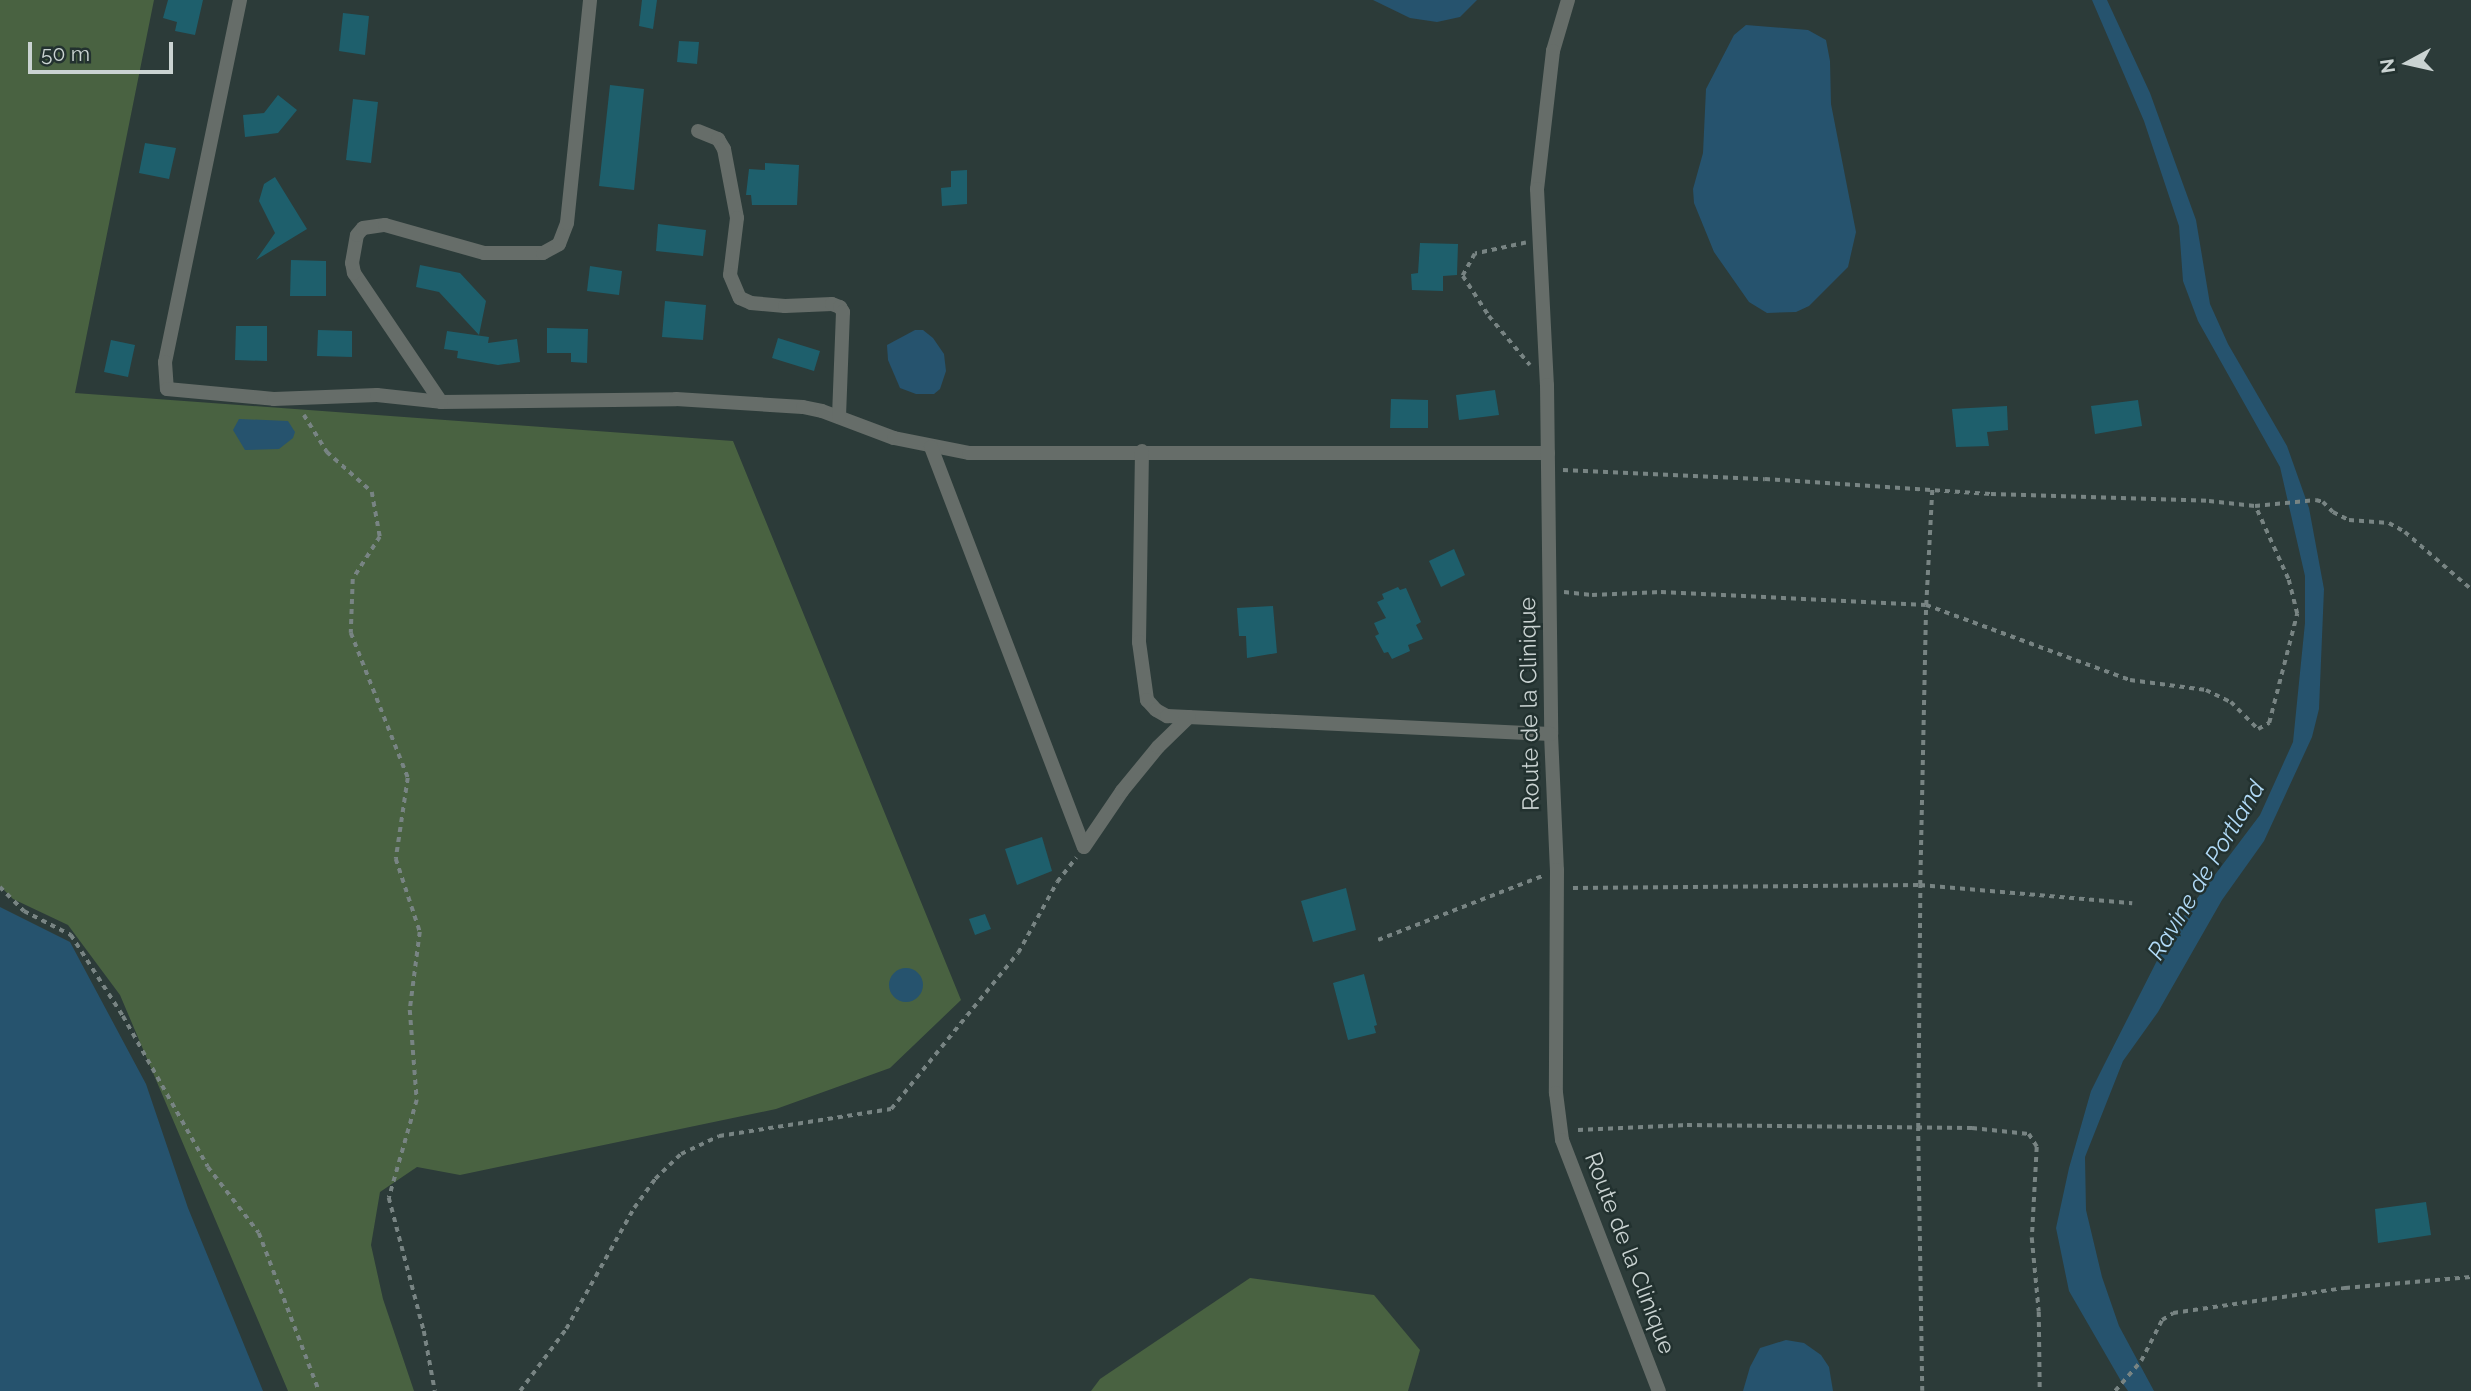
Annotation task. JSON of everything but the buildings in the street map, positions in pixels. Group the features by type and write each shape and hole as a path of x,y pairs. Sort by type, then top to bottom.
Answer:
{"street":[{"path":"240,0 165,362 167,389 293,398 377,395 441,402 676,399 803,407 931,447 969,453 1548,453"},
{"path":"441,402 354,272 352,263 357,235 363,228 385,225 484,253 543,253 559,244 568,223 590,0"},
{"name":"Route de la Clinique","path":"1567,0 1553,51 1538,162 1538,239 1545,318 1547,385 1549,591 1557,870 1556,1093 1560,1131 1659,1391"},
{"path":"698,131 718,139 724,149 737,218 730,275 740,298 751,303 785,306 832,304 840,307 843,312 839,417"},
{"path":"931,447 1084,847"},
{"path":"1142,451 1139,642 1147,700 1156,710 1167,716 1552,734"},
{"path":"1084,847 1122,791 1158,747 1189,717"}],"path":[{"path":"1538,239 1507,249 1475,254 1463,276 1489,316 1547,385"},
{"path":"293,398 327,452 372,492 380,537 353,579 351,633 408,778 396,859 420,932 410,1010 417,1100 389,1198 424,1331 435,1391"},
{"path":"1547,470 1765,478 1932,490 2209,501 2255,506 2316,500 2349,520 2389,523 2405,532 2471,589"},
{"path":"1922,1391 1918,1128 1920,886 1926,606 1932,490"},
{"path":"1549,591 1592,595 1672,592 1926,606 2130,680 2206,690 2231,702 2258,729 2269,723 2297,614 2288,579 2255,506"},
{"path":"520,1391 566,1329 634,1208 655,1178 681,1154 719,1136 891,1109 1018,953 1057,882 1084,847"},
{"path":"1378,940 1557,870"},
{"path":"1557,888 1920,886 2132,903"},
{"path":"0,887 24,911 71,934 123,1016 208,1167 259,1233 319,1391"},
{"path":"1560,1131 1687,1125 1991,1129 2029,1134 2035,1140 2036,1191 2032,1238 2039,1312 2040,1391"},
{"path":"2116,1390 2141,1361 2162,1320 2172,1313 2345,1289 2471,1277"}],"green space":[{"path":"0,0 154,0 75,393 733,441 961,1000 890,1068 776,1109 460,1175 417,1167 380,1192 371,1245 383,1299 414,1391 288,1391 120,995 68,925 13,899 0,886"},
{"path":"1250,1278 1374,1295 1420,1350 1408,1391 1091,1391 1100,1379"}],"water":[{"path":"1373,0 1477,0 1460,17 1437,22 1410,18"},
{"path":"2092,0 2107,0 2150,93 2196,220 2210,304 2228,344 2287,446 2309,508 2324,589 2319,709 2312,737 2264,841 2222,900 2158,1012 2123,1061 2085,1157 2086,1210 2102,1277 2119,1326 2154,1391 2128,1391 2121,1381 2069,1291 2056,1228 2069,1168 2091,1091 2171,933 2260,815 2293,742 2305,623 2305,576 2280,467 2198,321 2183,281 2179,226 2144,121"},
{"path":"1746,25 1808,30 1826,40 1830,61 1831,104 1856,232 1848,267 1809,306 1796,312 1767,313 1749,302 1714,252 1694,203 1693,189 1703,153 1706,89 1734,35"},
{"path":"915,330 923,330 933,338 944,354 946,371 940,389 934,394 916,394 900,388 888,360 887,345"},
{"path":"239,419 288,421 295,432 293,438 279,449 245,450 233,430"},
{"path":"0,907 70,942 146,1084 188,1208 263,1391 0,1391"},
{"path":"906,968 918,973 923,985 918,997 906,1002 894,997 889,985 894,973"},
{"path":"1786,1340 1804,1343 1821,1355 1829,1367 1833,1391 1743,1391 1750,1367 1760,1348"}],"water label":[{"name":"Ravine de Portland","path":"2206,870"}]}
